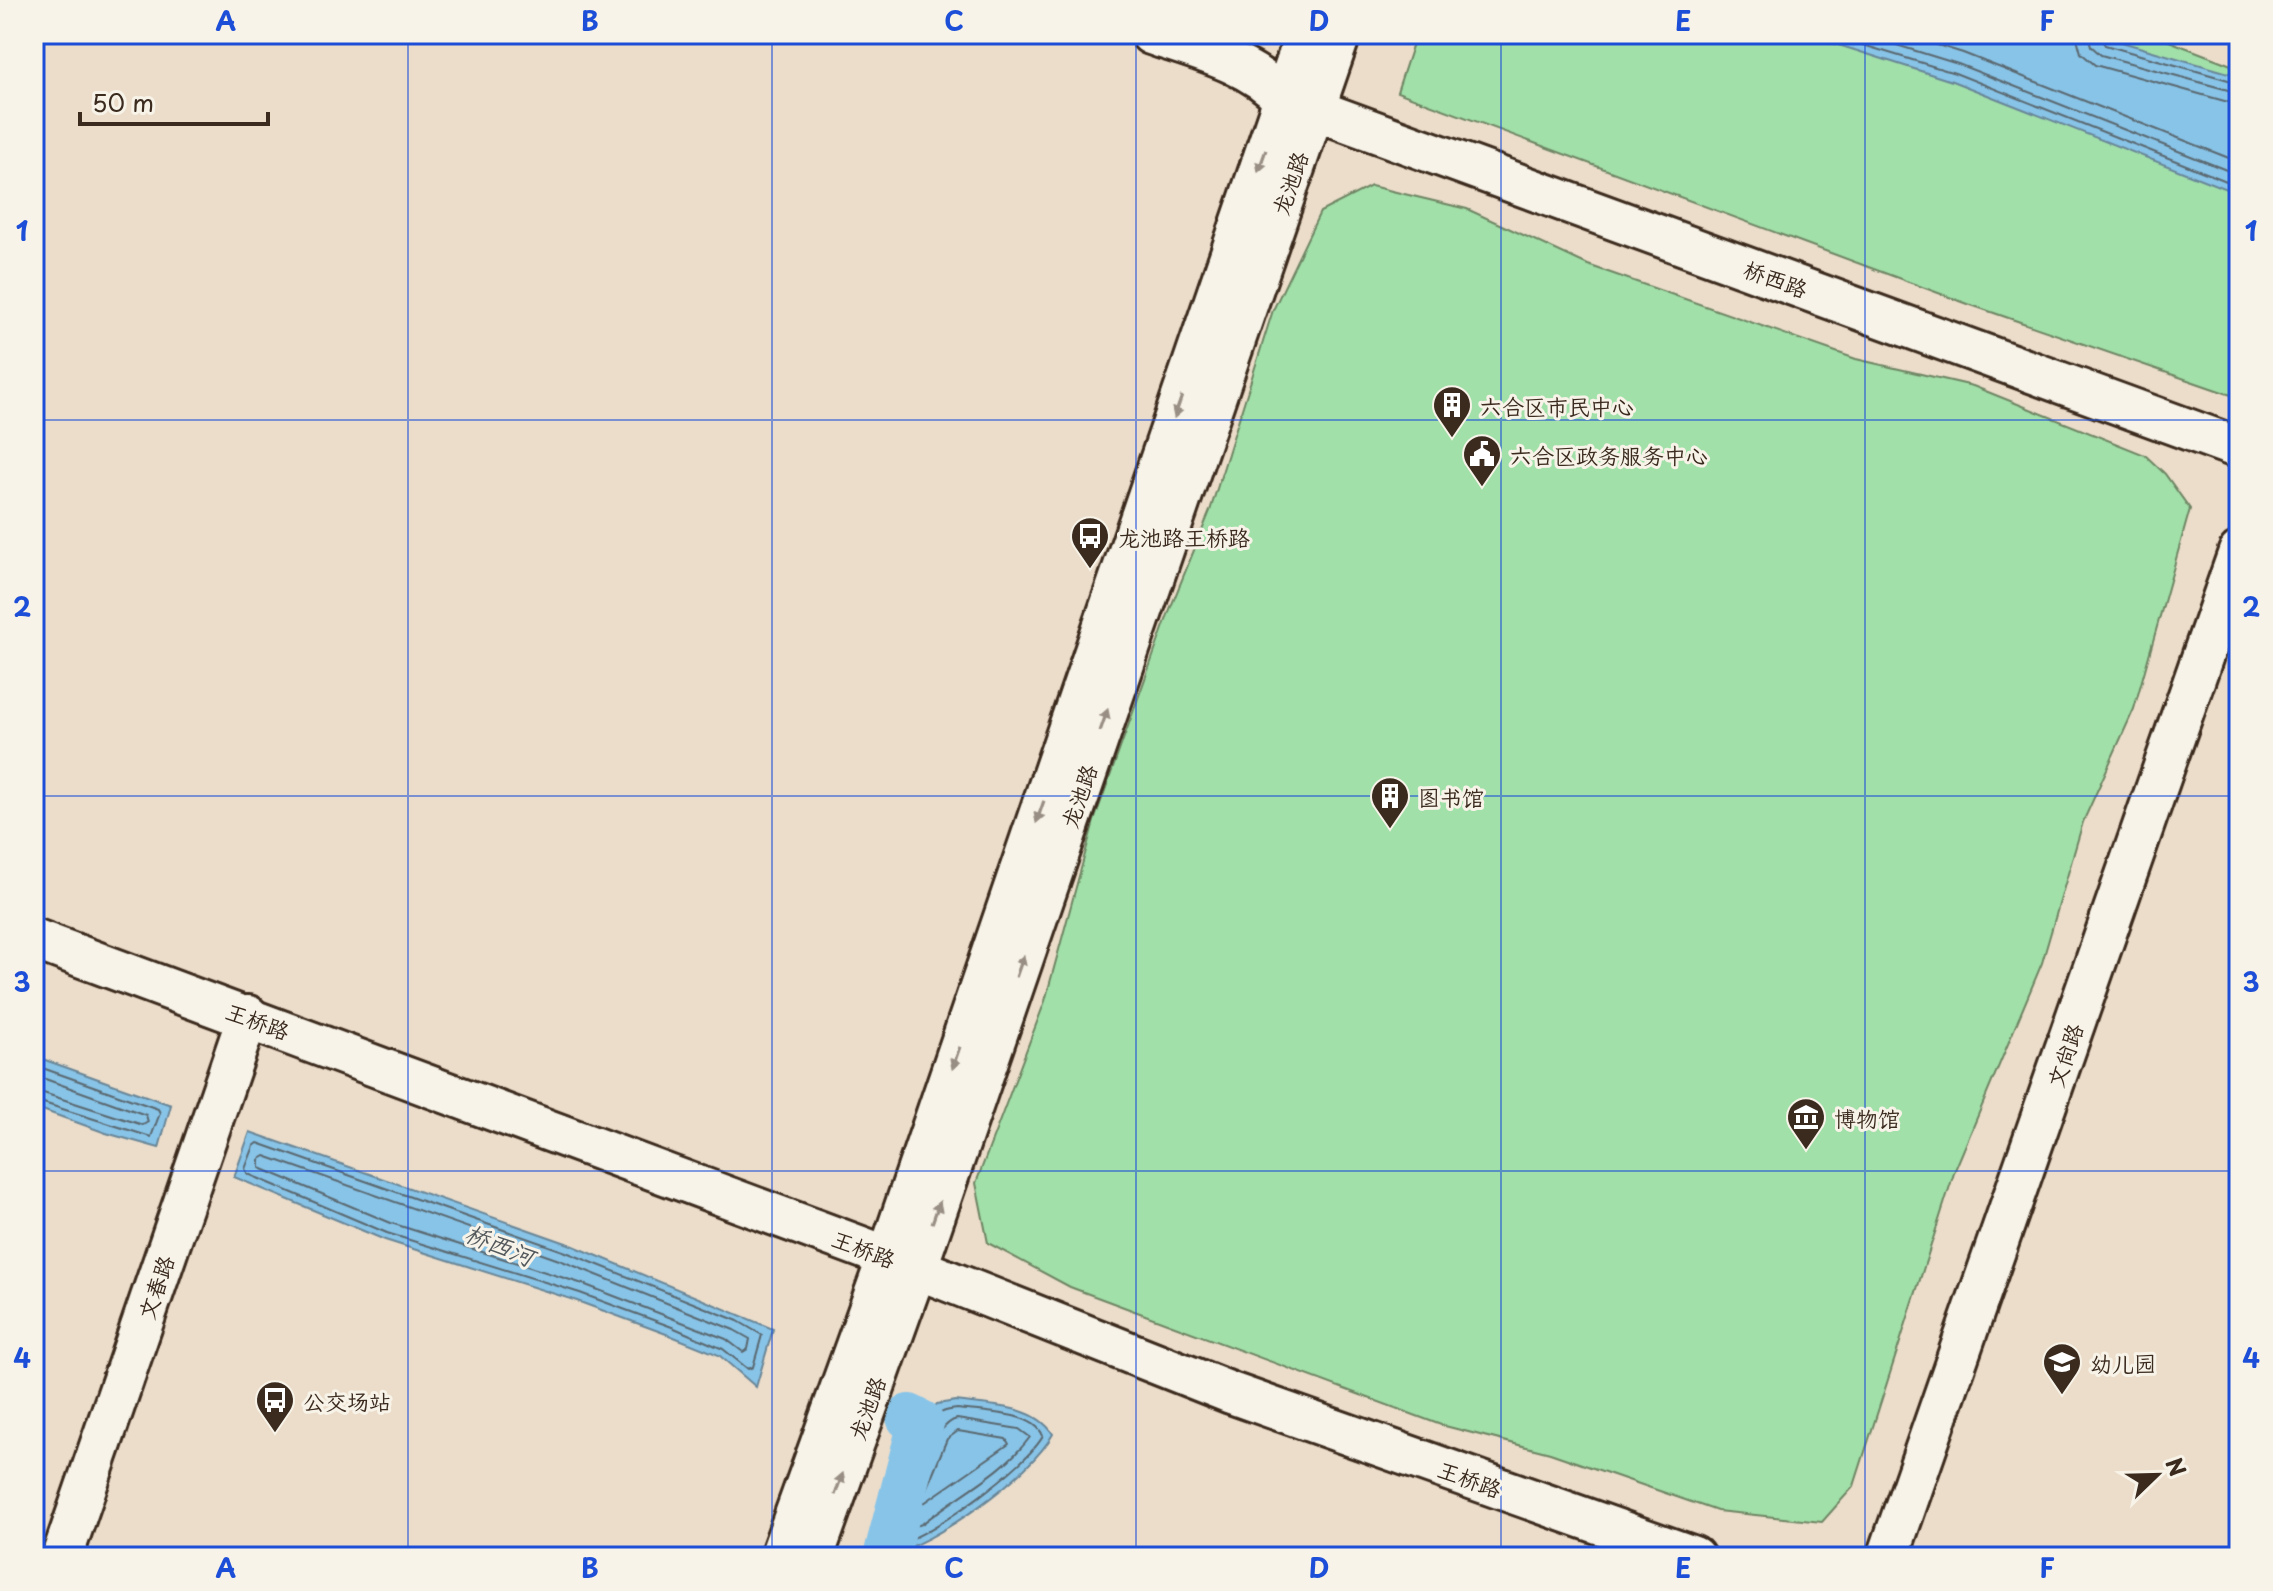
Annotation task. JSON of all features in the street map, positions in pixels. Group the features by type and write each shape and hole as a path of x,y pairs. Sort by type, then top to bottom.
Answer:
{"street":[{"name":"桥西路","path":"1151,34 1232,62 1299,104 2239,448"},
{"name":"龙池路","path":"1299,104 1306,34"},
{"name":"龙池路","path":"813,1557 902,1262 1299,104 1340,34"},
{"name":"文尚路","path":"1888,1557 2239,552"},
{"name":"王桥路","path":"34,939 248,1016 902,1262 1231,1393 1694,1557"},
{"name":"文春路","path":"62,1557 248,1016"},
{"name":"龙池路","path":"780,1557 902,1262"}],"green space":[{"path":"1416,34 2151,34 2239,68 2237,397 1968,304 1397,92"},
{"path":"1371,186 1467,209 1588,265 1856,359 1973,386 2145,455 2165,474 2190,509 2134,709 2083,822 2042,963 1955,1170 1854,1486 1822,1522 1717,1511 1550,1453 1441,1425 1070,1287 988,1243 976,1183 1045,1001 1094,821 1170,609 1210,511 1273,310 1320,212"}],"water":[{"path":"1804,34 2094,34 2239,76 2239,194 1952,81"},
{"path":"34,1056 171,1105 159,1148 34,1107"},
{"path":"250,1132 569,1244 773,1329 756,1387 719,1355 577,1301 385,1240 234,1177"},
{"path":"956,1401 1023,1412 1045,1424 1053,1434 1024,1469 979,1506 930,1538 888,1554 889,1499 921,1423 937,1404"}],"waterway":[{"name":"桥西河","path":"886,1557 921,1423 909,1417"}],"place":[{"name":"六合区市民中心","path":"1452,439"},
{"name":"六合区政务服务中心","path":"1482,488"},
{"name":"龙池路王桥路","path":"1090,570"},
{"name":"图书馆","path":"1390,830"},
{"name":"博物馆","path":"1806,1151"},
{"name":"幼儿园","path":"2062,1396"},
{"name":"公交场站","path":"275,1434"}]}
